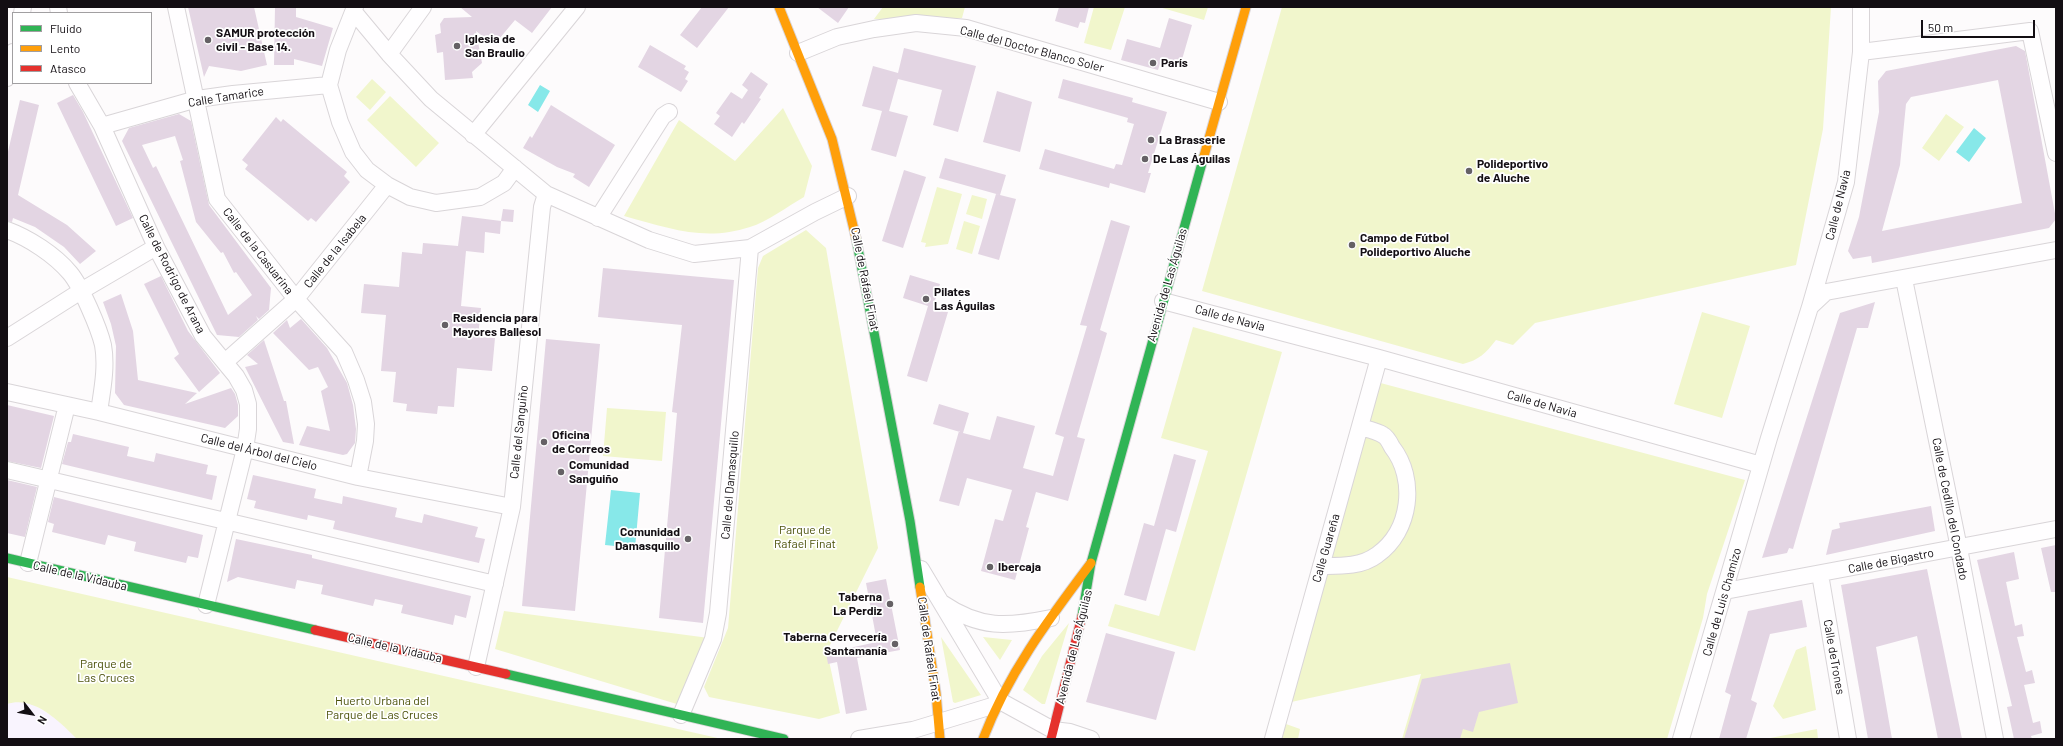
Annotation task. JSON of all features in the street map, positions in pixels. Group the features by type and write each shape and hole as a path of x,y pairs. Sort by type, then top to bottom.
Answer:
{"street":[{"name":"Calle de la Casuarina","path":"176,7 197,99 217,199 296,299 344,352 356,380 363,402 366,424 365,441 358,477"},
{"path":"389,54 423,7"},
{"path":"473,134 577,7"},
{"name":"Calle de Rafael Finat","path":"779,7 832,139 848,196 888,399 916,560 936,693 940,739"},
{"name":"Avenida de Las Águilas","path":"1049,736 1086,600 1091,564 1163,300 1246,7"},
{"name":"Calle de Navia","path":"1163,300 1379,358 1761,465 1810,307 1846,182 1861,52 1861,7"},
{"path":"515,168 504,183 480,197 436,203 410,197 387,185 367,170 353,152 340,122 328,85 338,50 355,10 389,54 431,99 515,168 546,194 649,240 694,254 750,248 815,212 848,196"},
{"name":"Calle del Doctor Blanco Soler","path":"798,53 837,37 874,29 916,23 966,28 1219,102"},
{"path":"1861,52 2030,31 2056,153"},
{"path":"7,78 12,56"},
{"name":"Calle de Rodrigo de Arana","path":"78,84 102,126 156,247 203,336 225,362 244,390 248,404 248,429 245,449 206,605"},
{"name":"Calle Tamarice","path":"102,126 197,99 241,93 328,85"},
{"path":"598,218 663,116 669,112"},
{"name":"Calle de la Isabela","path":"225,362 296,299 387,185"},
{"name":"Calle del Sanguiño","path":"476,667 512,507 542,207 546,194"},
{"path":"7,230 47,252 70,273 81,291 103,346 104,380 99,412"},
{"path":"7,338 81,291 156,247"},
{"name":"Calle del Damasquillo","path":"681,715 713,639 718,614 750,248"},
{"name":"Calle de Navia","path":"1810,307 1826,292 1904,279 2056,250"},
{"name":"Calle de Cedillo del Condado","path":"1904,279 1959,548 1995,739"},
{"name":"Calle Guareña","path":"1273,739 1379,358"},
{"name":"Calle del Árbol del Cielo","path":"7,392 99,412 358,477 512,507"},
{"path":"28,563 67,405"},
{"path":"1321,566 1350,566 1376,556 1393,540 1406,513 1408,480 1399,455 1383,435 1360,427"},
{"name":"Calle de Luis Chamizo","path":"1681,739 1726,591 1761,465"},
{"path":"7,470 48,481 495,584"},
{"name":"Calle de Bigastro","path":"1726,591 2056,529"},
{"name":"Calle de la Vidauba","path":"7,558 784,739"},
{"name":"Calle de Rafael Finat","path":"916,560 938,600 1000,702"},
{"name":"Avenida de Las Águilas","path":"984,739 1010,678 1028,649 1091,564"},
{"name":"Calle deTrones","path":"1820,574 1848,739"},
{"name":"Calle de Rafael Finat","path":"938,600 964,616 988,623 1026,623 1051,618"},
{"path":"860,739 913,730 1000,702 1049,736 1070,732 1091,739"}],"shaded area":[{"path":"13,702 28,702 58,719 77,739 7,739 7,704"}],"green space":[{"path":"883,7 965,7 962,18 874,19"},
{"path":"1094,7 1125,7 1111,50 1084,43"},
{"path":"1159,7 1208,7 1204,20"},
{"name":"Polideportivo de Aluche","path":"1282,7 1831,7 1823,129 1796,265 1535,323 1513,345 1496,340 1482,355 1463,364 1202,291"},
{"path":"372,79 386,92 370,110 356,97"},
{"path":"390,96 439,143 416,167 367,120"},
{"path":"783,108 812,166 804,197 757,225 717,233 687,232 624,216 679,120 735,161"},
{"path":"1946,114 1964,127 1939,161 1922,148"},
{"path":"937,187 962,194 948,244 925,247 926,243 921,242"},
{"path":"972,195 987,199 982,219 966,214"},
{"path":"964,221 980,226 972,254 956,249"},
{"name":"Parque de Rafael Finat","path":"806,230 826,248 878,548 827,651 840,713 819,719 709,697 704,687 728,628 758,268 763,256"},
{"path":"1702,312 1750,326 1722,418 1674,404"},
{"path":"1193,327 1282,352 1195,651 1108,626 1115,604 1159,616 1208,451 1161,438"},
{"path":"1373,381 1745,480 1707,594 1703,618 1667,739 1402,739 1421,674 1282,704"},
{"path":"607,408 666,412 662,461 603,456"},
{"name":"Parque de Las Cruces","path":"7,577 722,739 77,739 63,725 37,707 27,703 17,702 7,704"},
{"path":"504,611 709,638 680,705 495,649"},
{"path":"1069,623 1045,704 1042,704 1023,690 1042,656"},
{"path":"941,637 981,695 955,703 953,702"},
{"path":"983,637 1012,640 1000,660"},
{"path":"1806,646 1816,710 1783,719 1773,706 1796,650"},
{"path":"1286,724 1300,729 1298,739 1283,739 1282,737"},
{"path":"1817,729 1818,739 1765,739"}],"water":[{"path":"540,85 550,91 538,112 528,105"},
{"path":"1974,128 1986,138 1969,162 1956,152"},
{"path":"611,490 640,493 635,548 605,545"}],"building":[{"path":"188,7 254,7 267,65 241,71 209,66 204,77"},
{"path":"275,7 296,8 296,17 333,28 322,66 294,59 294,65 274,65"},
{"path":"460,7 552,7 532,33 515,20 494,45 476,31 482,63 472,72 473,78 445,80 443,52 437,53 435,35 441,33 440,24 444,18 472,17"},
{"path":"702,7 729,7 697,48 680,35"},
{"path":"817,7 849,7 838,23"},
{"path":"1059,7 1089,7 1085,23 1080,22 1078,28 1055,21"},
{"path":"1169,18 1192,25 1181,63 1162,57 1158,70 1121,60 1127,39 1160,48"},
{"path":"650,45 686,66 684,69 689,72 685,79 688,81 681,92 638,67"},
{"path":"2016,46 2025,51 2056,219 2049,228 1872,263 1871,256 1853,259 1848,251 1859,217 1879,112 1878,81 1886,71","holes":["1998,80 2022,203 1882,231 1900,165 1906,104 1911,97"]},
{"path":"904,48 976,66 958,132 933,125 942,90 898,79 889,111 908,116 896,157 871,150 882,111 862,106 873,66 898,73"},
{"path":"751,72 768,84 759,98 761,99 744,124 742,122 732,137 714,124 720,116 716,113 731,92 742,99 748,90 742,85"},
{"path":"1063,79 1133,98 1132,102 1167,112 1148,173 1151,173 1145,193 1110,183 1109,188 1039,169 1045,149 1114,169 1116,164 1122,165 1134,124 1127,122 1128,118 1058,98"},
{"path":"997,91 1032,102 1020,152 983,142"},
{"path":"73,95 83,112 133,218 116,226 57,103"},
{"path":"20,100 39,105 18,195 67,225 96,251 80,264 64,247 35,227 13,218 12,222 7,221 7,156"},
{"path":"551,105 615,145 589,187 573,177 575,174 557,167 523,148 530,136 532,138"},
{"path":"179,114 191,121 209,205 271,288 269,310 259,319 256,316 258,320 239,337 217,335 122,141 129,128","holes":["175,136 183,160 180,161 196,222 221,253 223,252 234,273 236,272 252,295 228,315 156,166 153,168 142,145"]},
{"path":"276,117 281,122 283,119 347,172 344,176 350,182 316,222 311,218 308,221 245,169 248,165 242,160"},
{"path":"945,158 1006,175 1000,195 939,178"},
{"path":"904,170 926,177 903,248 882,241"},
{"path":"996,194 1016,199 999,260 978,254"},
{"path":"503,209 514,210 513,222 501,221"},
{"name":"Residencia para Mayores Ballesol","path":"462,216 501,221 500,234 485,232 484,253 466,251 461,306 481,308 478,337 495,338 492,371 457,368 454,407 438,406 437,414 406,411 407,404 393,402 396,372 381,371 386,315 361,313 364,284 399,287 402,252 422,254 423,243 458,246"},
{"path":"1111,220 1130,226 1100,330 1107,333 1077,437 1085,439 1068,501 1036,492 1026,527 1029,528 1015,580 981,571 995,519 1003,521 1012,490 967,478 959,506 939,501 959,432 933,424 939,404 969,413 963,433 990,440 997,416 1035,426 1023,468 1053,476 1064,437 1055,434 1087,326 1080,325"},
{"path":"603,268 734,280 703,623 659,618 677,413 672,412 682,325 598,317"},
{"path":"910,275 940,284 933,307 948,312 927,382 907,376 928,306 903,298"},
{"path":"161,276 188,331 220,373 199,392 174,358 179,354 144,284"},
{"path":"121,294 133,331 138,380 197,393 185,404 231,388 235,394 238,405 238,416 225,428 124,405 115,393 116,346 111,324 103,302"},
{"path":"1875,302 1868,328 1857,328 1793,549 1789,548 1787,553 1762,558 1840,313"},
{"path":"301,319 327,348 347,383 353,405 356,429 355,443 347,454 343,455 299,445 307,426 330,431 321,391 328,387 318,367 309,370 273,333 287,320 290,328"},
{"name":"Comunidad Sanguiño","path":"546,339 600,344 575,611 522,606"},
{"path":"264,340 284,401 286,401 294,444 283,442 245,367 258,364 247,355"},
{"path":"7,405 54,416 41,468 7,461"},
{"path":"73,434 129,447 127,456 154,462 156,453 208,465 206,474 217,476 212,500 62,464 68,442 71,442"},
{"path":"1174,454 1196,460 1176,532 1166,529 1146,601 1124,595 1144,523 1154,526"},
{"path":"253,475 316,489 314,498 342,504 343,496 397,508 395,517 422,523 424,514 478,527 475,537 485,539 479,563 333,529 335,521 308,515 307,520 254,508 256,501 247,499"},
{"path":"7,480 37,487 25,537 7,533"},
{"path":"54,497 203,535 198,558 188,556 186,563 134,551 136,542 108,535 105,545 52,532 54,524 48,522"},
{"path":"1931,506 1935,531 1826,555 1832,530 1840,528 1839,523"},
{"path":"236,539 312,555 312,558 471,596 466,618 455,615 453,625 401,613 403,605 375,599 373,606 321,594 323,585 297,580 295,589 238,577 227,582"},
{"path":"2056,545 2056,592 2051,592 2041,548"},
{"path":"2014,552 2019,579 2006,582 2015,626 2022,624 2024,636 2017,637 2026,672 2032,670 2035,683 2024,685 2033,723 2040,721 2042,733 2031,736 2032,739 2014,739 2007,707 2012,706 1977,560"},
{"path":"1927,569 1962,739 1938,739 1917,636 1876,647 1892,739 1868,739 1841,585"},
{"path":"886,579 900,650 857,658 867,710 846,714 837,662 828,664 826,653 877,642 866,583"},
{"path":"1802,600 1807,627 1770,634 1751,700 1757,703 1746,739 1719,739 1731,695 1725,692 1748,611"},
{"path":"1106,633 1175,652 1156,720 1086,702"},
{"path":"1510,663 1518,703 1479,712 1473,732 1463,729 1460,739 1404,739 1422,679"}],"traffic: fast":[{"path":"1082,616 1091,563 1204,156"},
{"path":"856,238 910,521 920,587"},
{"path":"7,558 315,630"},
{"path":"506,674 784,739"}],"traffic: slow":[{"path":"779,7 832,139 856,238"},
{"path":"1204,156 1246,7"},
{"path":"983,739 993,715 1017,669 1045,626 1091,563"},
{"path":"920,587 936,693 940,739"}],"traffic: jam":[{"path":"1051,739 1082,616"},
{"path":"315,630 506,674"}],"place":[{"name":"SAMUR protección civil - Base 14.","path":"208,40"},
{"name":"Iglesia de San Braulio","path":"457,46"},
{"name":"París","path":"1153,63"},
{"name":"La Brasserie","path":"1151,140"},
{"name":"De Las Águilas","path":"1145,159"},
{"name":"Polideportivo de Aluche","path":"1469,171"},
{"name":"Campo de Fútbol Polideportivo Aluche","path":"1352,245"},
{"name":"Pilates Las Águilas","path":"926,299"},
{"name":"Residencia para Mayores Ballesol","path":"445,325"},
{"name":"Oficina de Correos","path":"544,442"},
{"name":"Comunidad Sanguiño","path":"561,472"},
{"name":"Comunidad Damasquillo","path":"688,539"},
{"name":"Ibercaja","path":"990,567"},
{"name":"Taberna La Perdiz","path":"890,604"},
{"name":"Taberna Cervecería Santamanía","path":"895,644"}],"park label":[{"name":"Huerto Urbana del Parque de Las Cruces","path":"382,708"}]}
